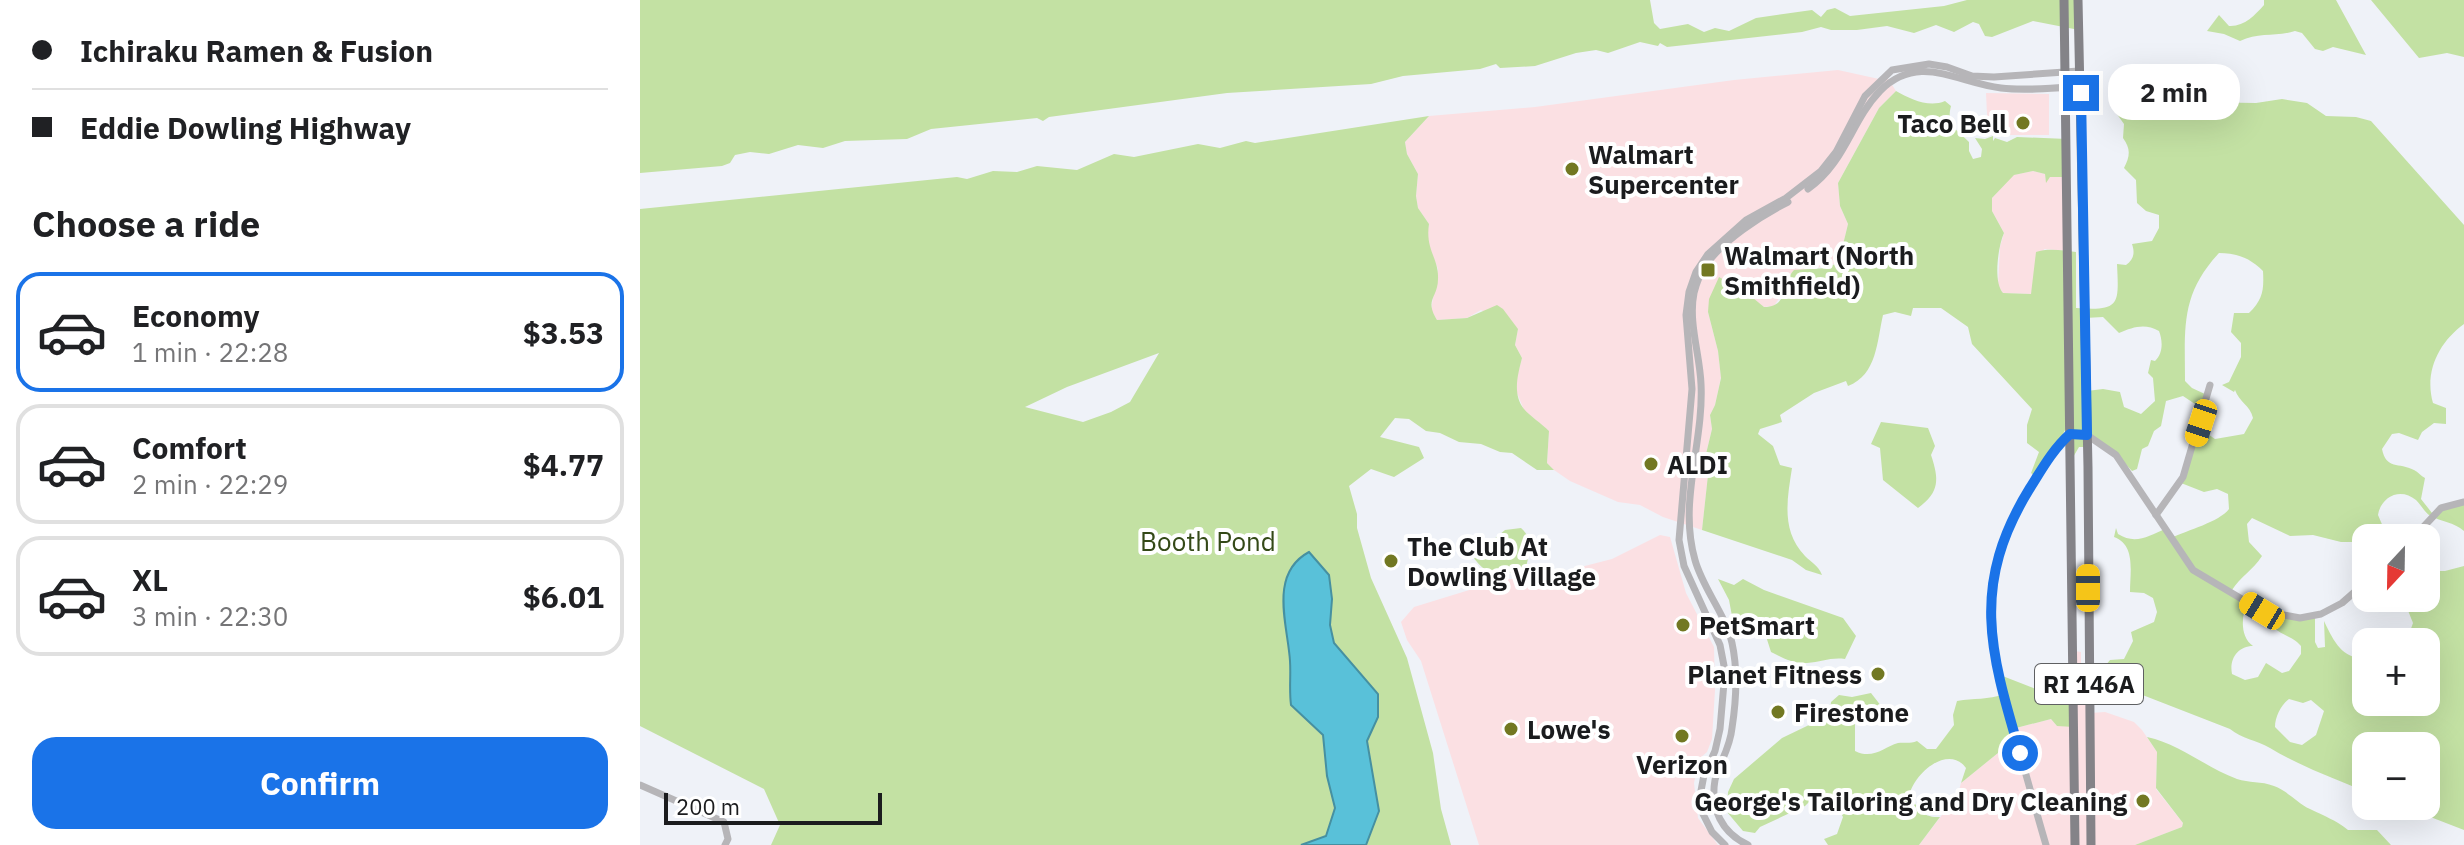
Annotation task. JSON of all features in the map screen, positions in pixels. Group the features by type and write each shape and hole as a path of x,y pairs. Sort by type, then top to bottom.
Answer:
{"main road":[{"name":"RI 146A","path":"2064,0 2075,845"},
{"name":"RI 146A","path":"2078,0 2091,845"}],"street":[{"path":"1725,845 1712,832 1703,814 1700,796 1720,729 1725,671 1720,645 1684,566 1679,540 1692,389 1686,315 1696,272 1708,254 1746,220 1786,198 1821,171 1836,152 1865,96 1892,70 1929,64 1972,76 1994,77 2079,71"},
{"path":"1748,845 1728,832 1719,820 1714,804 1716,779 1727,755 1732,729 1732,643 1695,560 1690,536 1701,388 1693,316 1694,292 1705,265 1748,225 1816,183 1842,154 1872,100 1894,80 1930,70 1994,87 2080,86"},
{"path":"1994,77 1994,87"},
{"path":"2156,515 2183,477 2210,385"},
{"path":"2046,845 1997,672 1990,631 1990,605 1994,574 2009,526 2058,444 2070,434 2087,435 2116,455 2193,570 2262,611 2300,618 2321,614 2352,594"},
{"path":"2426,524 2441,508 2464,502"},
{"path":"640,785 724,822 728,839 725,845"}],"shaded area":[{"path":"1838,70 1879,79 1887,77 1896,91 1879,108 1838,183 1840,206 1848,224 1840,257 1835,264 1789,274 1786,288 1774,306 1764,307 1729,282 1708,312 1721,377 1710,415 1712,429 1706,454 1708,475 1702,530 1663,517 1640,505 1618,502 1570,481 1547,463 1549,431 1524,410 1517,393 1517,376 1522,358 1515,345 1518,329 1481,310 1467,318 1437,320 1431,310 1438,269 1426,239 1429,224 1418,208 1418,174 1407,154 1405,142 1429,116 1535,107 1734,80"},
{"path":"1986,93 2049,94 2049,135 1988,135"},
{"path":"2033,171 2045,174 2046,181 2050,177 2067,177 2069,251 2044,249 2031,294 2003,293 1998,286 2004,233 1992,211 1992,198 2013,175"},
{"path":"1660,535 1670,537 1686,593 1714,647 1712,739 1707,752 1699,759 1694,783 1698,818 1718,845 1479,845 1421,661 1407,640 1401,622 1414,607 1505,579 1534,579 1612,559"},
{"path":"2075,651 2081,652 2081,666 2089,667 2090,713 2105,712 2134,722 2142,730 2157,752 2156,789 2183,823 2182,827 2135,845 1919,845 1958,794 1961,783 1998,753 2010,753 2016,728 2051,719 2057,726 2074,726"}],"green space":[{"path":"640,0 1650,0 1654,23 1660,29 1688,24 1704,32 1715,28 1729,31 1756,18 1812,10 1821,17 1827,10 1835,8 1850,16 1944,6 1967,0 2079,0 2079,30 2033,21 1992,37 1985,36 1979,24 1973,22 1954,32 1936,25 1914,33 1887,26 1857,30 1821,27 1802,32 1667,47 1660,43 1658,46 1640,42 1608,53 1596,50 1576,53 1535,66 1500,68 1496,64 1480,69 1403,76 1371,84 1227,93 1049,117 1043,121 1037,118 931,129 907,139 845,141 823,148 798,145 769,154 750,152 735,155 730,163 722,166 640,173"},
{"path":"2264,0 2336,0 2366,55 2333,47 2323,51 2315,49 2302,33 2295,31 2254,36 2240,41 2207,31 2219,15 2229,26 2244,22 2264,5"},
{"path":"2371,0 2464,0 2464,57 2447,53 2419,58"},
{"path":"1896,91 1913,100 1926,103 1945,101 1951,106 1951,122 1969,142 1973,159 1981,157 1982,149 1975,138 1993,136 1993,141 1995,138 2007,142 2017,137 2067,139 2067,177 2050,177 2046,183 2045,174 2033,171 2014,175 1992,198 1992,211 2004,233 1998,255 1998,281 2003,293 2031,294 2036,252 2076,252 2076,308 2101,308 2109,306 2117,297 2117,264 2129,263 2133,256 2132,244 2152,241 2159,228 2159,215 2146,211 2137,203 2136,180 2124,168 2128,149 2123,138 2124,124 2114,110 2121,93 2126,91 2134,100 2162,97 2172,91 2194,102 2256,103 2282,99 2307,103 2326,116 2371,121 2464,225 2464,324 2441,349 2432,369 2431,380 2433,403 2446,408 2446,424 2434,423 2422,432 2418,440 2399,433 2392,434 2382,449 2390,463 2414,470 2425,478 2421,499 2432,513 2464,500 2464,531 2429,515 2416,500 2404,494 2387,498 2383,503 2378,515 2382,524 2352,524 2352,542 2313,535 2290,536 2252,518 2247,524 2249,542 2262,556 2232,590 2247,601 2244,631 2253,646 2239,651 2231,668 2232,674 2245,680 2258,677 2266,663 2282,673 2289,671 2301,654 2301,646 2273,627 2279,614 2315,617 2315,642 2318,648 2325,647 2324,621 2339,647 2352,656 2352,716 2440,716 2440,628 2411,628 2413,623 2409,612 2440,612 2440,571 2464,566 2464,830 2438,820 2440,732 2352,732 2352,786 2230,729 2088,670 2090,667 2105,666 2110,660 2124,659 2133,641 2131,632 2154,622 2157,612 2153,598 2144,593 2130,592 2129,553 2126,546 2114,537 2116,528 2118,534 2130,539 2165,529 2171,538 2211,522 2229,509 2228,494 2217,489 2204,492 2181,483 2199,428 2215,439 2244,434 2253,418 2235,390 2222,385 2229,382 2241,357 2241,343 2231,332 2234,313 2249,313 2260,299 2263,289 2263,271 2243,257 2219,253 2197,283 2187,313 2185,381 2207,395 2204,410 2183,396 2166,401 2161,426 2154,431 2148,446 2142,449 2137,469 2132,471 2111,448 2089,435 2085,447 2079,447 2072,459 2066,428 2051,459 2037,478 2031,473 2039,452 2027,443 2027,425 2032,409 1972,344 1968,327 1941,308 1913,308 1911,316 1895,312 1883,315 1874,356 1858,381 1848,386 1846,381 1814,393 1780,415 1782,422 1760,429 1758,434 1773,446 1780,465 1792,468 1789,526 1797,546 1822,575 1806,570 1792,560 1702,530 1708,475 1706,454 1712,429 1710,415 1721,378 1708,312 1709,299 1719,277 1764,307 1772,306 1781,299 1794,270 1827,268 1835,264 1840,257 1848,224 1840,206 1838,183 1879,108","holes":["2103,317 2119,333 2139,327 2159,331 2161,351 2155,361 2151,360 2148,373 2153,378 2155,401 2141,414 2124,407 2120,392 2103,389 2087,391 2085,318","2289,699 2303,703 2311,700 2324,711 2316,735 2302,745 2290,742 2275,727 2283,704"]},
{"path":"1429,116 1405,142 1407,154 1418,174 1418,208 1429,224 1429,241 1438,272 1433,313 1437,320 1467,318 1497,305 1503,309 1518,329 1515,345 1522,358 1517,384 1520,403 1549,431 1547,463 1554,470 1537,470 1512,453 1481,444 1459,442 1440,433 1426,431 1409,419 1395,418 1380,437 1419,447 1424,458 1394,477 1371,469 1349,486 1371,578 1407,658 1433,753 1441,809 1451,845 1366,845 1372,831 1336,807 1326,836 1301,845 771,845 780,825 764,789 640,726 640,209 957,177 967,179 993,171 1017,172 1037,166 1077,170 1114,154 1134,157 1198,144 1220,148 1246,141 1255,143","holes":["1159,353 1130,402 1083,422 1025,407 1067,387"]},
{"path":"1881,422 1928,428 1935,446 1931,455 1936,484 1934,491 1918,508 1883,480 1880,448 1871,444"},
{"path":"1521,528 1529,541 1526,567 1495,574 1483,568 1471,554 1473,545 1493,540 1505,530"},
{"path":"1718,579 1734,585 1743,579 1764,590 1843,618 1856,636 1845,659 1802,663 1771,652 1764,630 1755,625 1739,626"},
{"path":"2000,675 2074,704 2074,727 2057,726 2051,719 2016,728 2019,751 1998,753 1961,783 1966,768 1959,761 1941,760 1932,765 1917,780 1909,797 1925,814 1940,817 1919,845 1828,845 1824,839 1837,834 1843,817 1830,794 1760,827 1755,833 1743,831 1727,812 1728,792 1734,779 1782,738 1809,725 1814,717 1830,712 1831,702 1839,695 1852,697 1871,693 1885,711 1860,718 1855,723 1855,751 1867,754 1898,743 1917,741 1927,749 1936,749 1954,725 1957,701 2004,694"},
{"path":"2147,737 2170,745 2237,779 2279,788 2348,830 2377,830 2391,845 2135,845 2182,827 2183,823 2156,788 2157,752"}],"water":[{"name":"Booth Pond","path":"1309,552 1329,575 1332,599 1330,625 1334,643 1378,694 1378,717 1367,741 1379,811 1366,845 1301,845 1326,836 1335,808 1327,776 1323,735 1291,705 1290,699 1284,587 1288,573"}],"place":[{"name":"Taco Bell","path":"2023,123"},
{"name":"Walmart Supercenter","path":"1572,169"},
{"name":"Walmart (North Smithfield)","path":"1708,270"},
{"name":"ALDI","path":"1651,464"},
{"name":"The Club At Dowling Village","path":"1391,561"},
{"name":"PetSmart","path":"1683,625"},
{"name":"Planet Fitness","path":"1878,674"},
{"name":"Firestone","path":"1778,712"},
{"name":"Lowe's","path":"1511,729"},
{"name":"Verizon","path":"1682,736"},
{"name":"George's Tailoring and Dry Cleaning","path":"2143,801"}],"route":[{"path":"2020,753 1992,650 1990,605 1994,574 2004,538 2021,502 2058,444 2070,434 2087,435 2081,93"}]}
